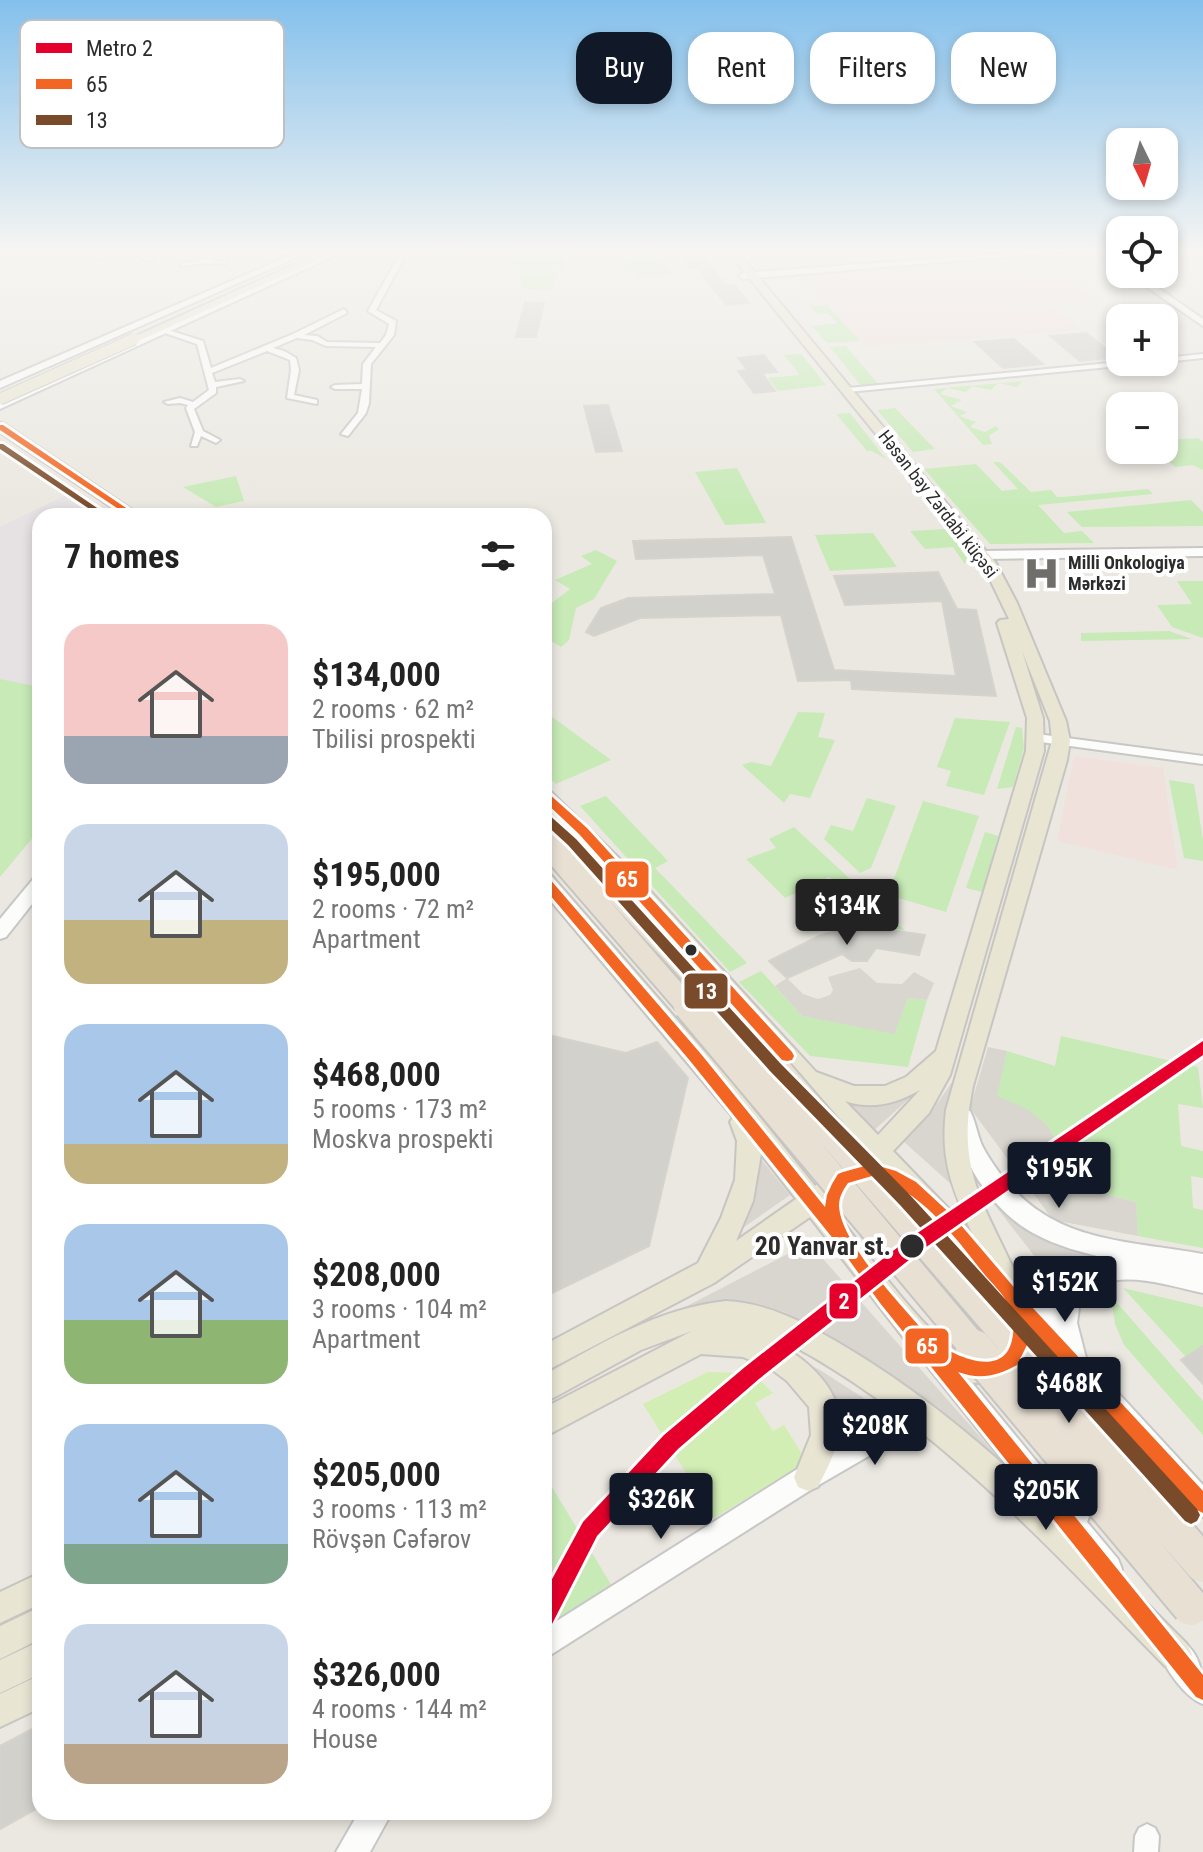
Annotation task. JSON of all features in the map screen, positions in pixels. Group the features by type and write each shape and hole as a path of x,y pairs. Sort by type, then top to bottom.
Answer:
{"highway":[{"path":"552,826 700,1000 1203,1564"},
{"path":"552,850 700,1000 1197,1614"}],"main road":[{"path":"38,388 20,393 5,391 4,385 107,338"},
{"path":"0,391 128,338"},
{"path":"0,399 128,338"},
{"path":"0,406 151,338"},
{"name":"Həsən bəy Zərdabi küçəsi","path":"552,1355 704,1276 843,1178 920,1108 937,1081 947,1052 1036,744 1035,718 1006,625 978,566 799,338"},
{"name":"Həsən bəy Zərdabi küçəsi","path":"809,350 848,390 984,555 1018,623 1058,721 1060,748"},
{"path":"0,427 122,508"},
{"path":"0,441 101,508"},
{"path":"984,555 1203,552"},
{"path":"1036,744 1060,748 962,1086 954,1140 960,1179 1030,1332 1076,1365 1203,1504"},
{"path":"552,802 583,831 787,1056 917,1189 1013,1297"},
{"path":"0,914 32,874"},
{"path":"552,889 725,1090 925,1345 1203,1690"},
{"path":"0,932 32,892"},
{"path":"787,1056 834,1089 879,1096 904,1091 918,1082 947,1052"},
{"path":"725,1090 752,1102 783,1092 789,1088 793,1076 787,1056"},
{"path":"962,1086 963,1122 976,1156 1008,1198 1030,1219 1054,1233 1080,1241 1203,1264"},
{"path":"704,1276 733,1216 751,1158 745,1127 725,1090"},
{"path":"843,1241 832,1218 831,1199 843,1178 871,1169 884,1170 917,1189"},
{"path":"925,1345 956,1365 987,1370 1013,1358 1059,1292 1077,1278 1104,1269 1125,1268 1203,1282"},
{"path":"1076,1365 1064,1306 1077,1278"},
{"path":"552,1386 677,1323 725,1313 753,1314 780,1323 883,1384 936,1424 1007,1488 1176,1655"},
{"path":"552,1419 710,1335 747,1329 779,1332 825,1349"},
{"path":"690,1346 712,1342 735,1344 792,1367 808,1383 826,1418 821,1452 808,1477"},
{"path":"552,1640 808,1477 903,1424 936,1424"},
{"path":"1105,1565 1068,1503 1063,1485 1067,1461 1078,1448 1095,1440 1112,1440 1132,1447 1156,1462 1203,1504"},
{"path":"0,1608 32,1592"},
{"path":"0,1643 32,1626"},
{"path":"0,1677 32,1661"},
{"path":"0,1711 32,1695"},
{"path":"352,1852 372,1820"}],"street":[{"path":"168,402 180,400 192,404 213,391 200,343 188,338"},
{"path":"208,372 290,338"},
{"path":"315,338 326,344 381,345"},
{"path":"345,434 362,413 367,364 387,338"},
{"path":"266,349 291,354 297,374 290,396 314,402"},
{"path":"1178,359 1203,356"},
{"path":"225,357 239,360"},
{"path":"848,390 1106,365"},
{"path":"212,385 240,381"},
{"path":"335,387 365,386"},
{"path":"192,404 190,408 199,432 194,444"},
{"path":"199,432 216,440"},
{"path":"1060,748 1203,760"}],"shaded area":[{"path":"858,338 974,338 866,347"},
{"path":"68,494 88,508 39,508"},
{"path":"32,511 32,685 0,679 0,527"},
{"path":"1074,756 1163,768 1178,870 1057,841"},
{"path":"860,968 877,983 902,984 914,972 934,983 927,1000 908,998 894,1034 802,1016 775,986 787,978 803,994 818,999 830,995 833,990 828,977"},
{"path":"988,1047 1007,1051 997,1096 1027,1109 1047,1125 1066,1156 1071,1185 1136,1202 1138,1236 1053,1220 970,1108"},
{"path":"952,1082 945,1128 945,1163 952,1185 903,1141 927,1118"},
{"path":"826,1093 878,1103 911,1097 871,1133"},
{"path":"963,1152 1018,1223 1031,1233 1076,1250 1122,1257 1093,1258 1046,1271 970,1173"},
{"path":"761,1159 790,1195 737,1232 756,1182"},
{"path":"809,1243 1022,1484 885,1370 826,1333 784,1312 759,1304 739,1302 685,1307"},
{"path":"777,1348 820,1370 890,1415 848,1442 837,1415"}],"green space":[{"path":"823,338 858,338 860,341 827,343"},
{"path":"846,346 878,384 861,386 830,347"},
{"path":"801,354 826,385 778,391 768,378 800,375 784,355"},
{"path":"1022,381 1017,387 999,383 1011,382"},
{"path":"998,383 991,390 972,386 966,392 947,388 940,394 962,400 951,406 967,412 960,416 976,422 970,427 985,432 996,426 999,429 989,436 992,444 983,445 934,389 956,387"},
{"path":"896,408 935,449 913,452 877,410"},
{"path":"850,413 886,459 867,451 836,414"},
{"path":"1198,438 1203,442 1203,470 1193,465 1175,467 1172,464 1178,464 1178,439"},
{"path":"993,462 1000,462 1031,492 1051,490 1057,497 1063,497 1148,489 1153,494 1038,505 1064,533 1082,531 1094,543 990,544 924,469 976,464 1002,491 1018,489"},
{"path":"737,468 766,523 725,525 695,472"},
{"path":"236,476 244,501 216,507 183,487"},
{"path":"1191,500 1203,512 1203,526 1082,527 1067,512"},
{"path":"947,529 970,562 964,563 953,547 925,549 910,531"},
{"path":"873,533 897,567 830,571 815,535"},
{"path":"596,550 617,561 594,599 576,608 569,640 561,647 552,642 552,603 570,589 555,580 592,564 581,556"},
{"path":"1177,581 1203,581 1203,638 1172,627 1157,605 1192,604"},
{"path":"1169,631 1192,639 1081,641 1081,633"},
{"path":"0,679 32,685 32,839 0,877"},
{"path":"798,712 825,713 818,737 835,740 810,798 790,794 784,803 742,765 751,762 771,766"},
{"path":"552,717 611,760 556,784 552,781"},
{"path":"955,718 1010,722 984,795 946,786 951,771 937,767"},
{"path":"1016,727 1022,728 1024,748 1013,787 997,789"},
{"path":"1169,780 1194,784 1203,840 1203,861 1184,858"},
{"path":"606,796 668,861 655,868 747,963 730,972 580,806"},
{"path":"867,798 896,806 871,868 860,873 824,839 831,825 853,831"},
{"path":"923,801 979,816 946,912 888,895"},
{"path":"794,827 850,879 844,889 829,877 785,898 746,859 776,848 769,839"},
{"path":"985,832 998,836 983,892 966,888"},
{"path":"862,892 905,930 865,926 863,920 843,921 834,913 815,922 808,915"},
{"path":"761,971 802,1016 894,1033 908,998 927,1000 908,1067 810,1056 739,982"},
{"path":"1061,1036 1198,1067 1203,1108 1178,1104 1181,1146 1203,1151 1203,1178 1191,1176 1193,1208 1203,1210 1203,1248 1138,1236 1136,1202 1071,1185 1062,1152 1048,1128 1027,1111 996,1096 1007,1051 1055,1066"},
{"path":"1123,1288 1203,1307 1203,1346 1186,1357"},
{"path":"1111,1296 1203,1401 1203,1435 1124,1345 1115,1324"},
{"path":"708,1372 752,1373 773,1393 755,1403 773,1431 784,1425 807,1462 714,1518 643,1404"},
{"path":"552,1487 612,1586 552,1630"}],"building":[{"path":"1053,338 1093,338 1106,348 1106,358 1080,361"},
{"path":"1014,339 1043,364 1003,368 975,342"},
{"path":"764,355 777,372 762,373 775,391 754,393 738,371 747,370 738,358"},
{"path":"608,405 622,451 596,452 584,406"},
{"path":"791,537 834,670 956,676 942,601 845,605 834,576 938,572 957,609 976,610 996,696 852,689 851,680 798,681 781,615 640,618 594,636 586,632 601,608 628,598 775,594 763,555 636,559 633,541"},
{"path":"863,920 865,926 925,935 919,955 876,948 867,961 852,961 842,954 787,978 769,961 819,936 845,928 843,921"},
{"path":"552,1036 626,1053 657,1042 688,1078 649,1246 552,1293"},
{"path":"1203,1346 1203,1384 1181,1360"},
{"path":"32,1729 32,1811 0,1829 0,1746"}],"metro line":[{"name":"2","path":"552,1601 590,1529 671,1442 752,1373 913,1246 1203,1047"}],"transit line":[{"name":"65","path":"0,427 122,508"},
{"name":"13","path":"0,446 93,508"},
{"name":"65","path":"552,802 583,831 787,1056"},
{"name":"13","path":"552,824 572,842 775,1067 905,1200 1191,1515"},
{"name":"65","path":"552,889 696,1058 843,1241"},
{"name":"65","path":"872,1170 891,1175 930,1203 1013,1297 1019,1314 1021,1337 1011,1360 988,1369 966,1368 935,1352 925,1345 856,1259 835,1222 833,1199 843,1178 872,1170"},
{"name":"65","path":"1013,1297 1203,1504"},
{"name":"65","path":"927,1347 1203,1690"}],"place":[{"name":"Milli Onkologiya Mərkəzi","path":"1042,573"},
{"name":"20 Yanvar st.","path":"912,1246"}]}
